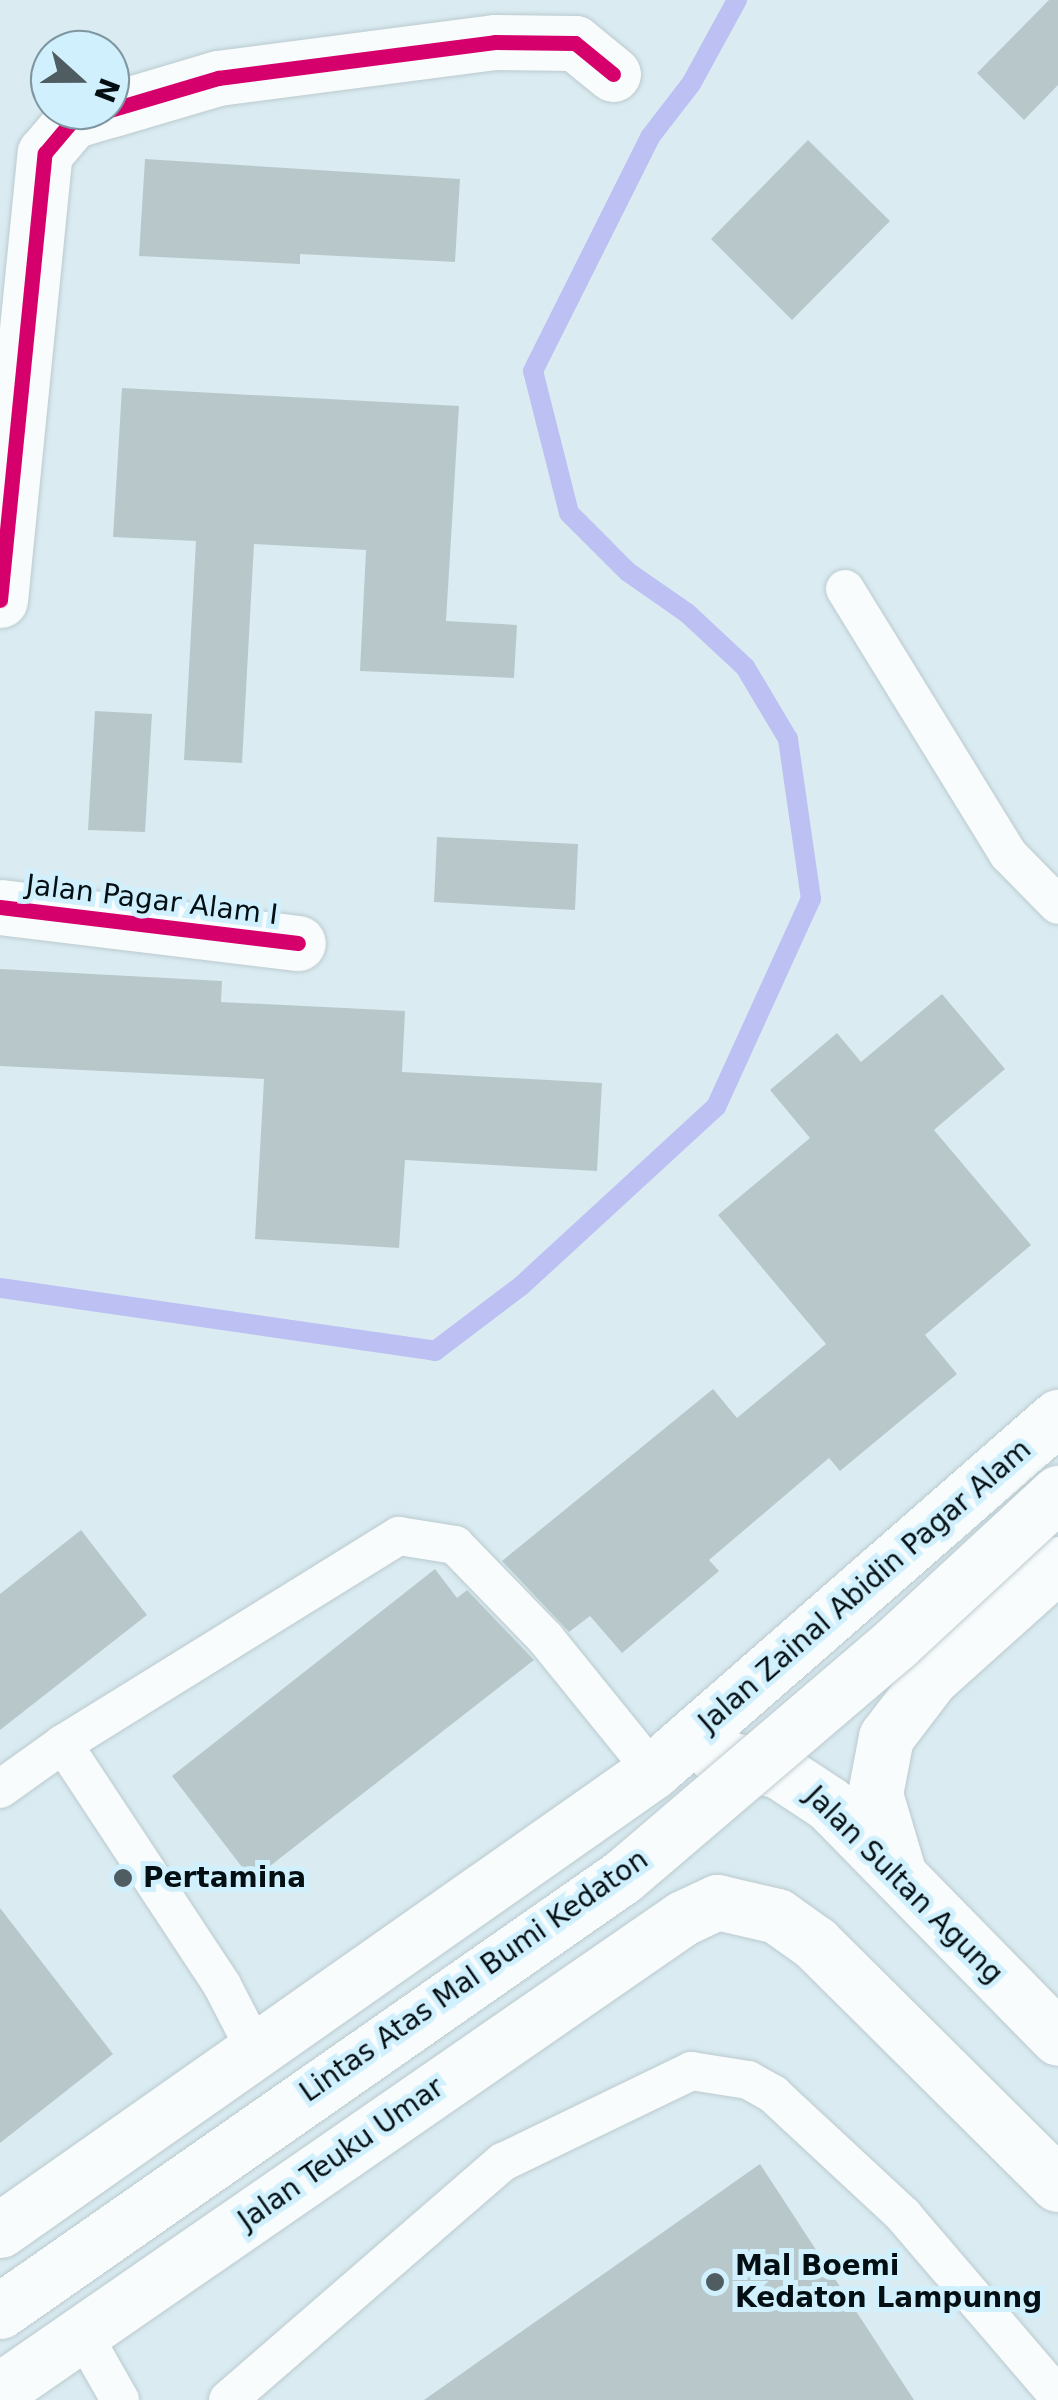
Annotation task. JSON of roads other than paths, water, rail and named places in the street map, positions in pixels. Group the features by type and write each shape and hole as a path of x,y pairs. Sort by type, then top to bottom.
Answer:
{"main road":[{"path":"130,104 218,78 495,42 576,44 613,74"},
{"path":"0,600 45,153 64,130"},
{"name":"Jalan Pagar Alam I","path":"0,907 298,943"},
{"name":"Jalan Zainal Abidin Pagar Alam","path":"663,1764 1058,1417"},
{"name":"Lintas Atas Mal Bumi Kedaton","path":"0,2311 622,1877 896,1643 1058,1492"},
{"path":"902,1880 875,1794 886,1737 931,1678 1058,1564"},
{"name":"Jalan Sultan Agung","path":"663,1764 734,1758 798,1781 1058,2038"},
{"path":"0,2230 663,1764"},
{"name":"Jalan Teuku Umar","path":"0,2390 682,1918 717,1902 740,1902 790,1923 1058,2184"},
{"path":"251,2054 204,2105 191,2140 195,2161 225,2184 306,2178"}],"lane":[{"path":"846,589 1008,854 1058,905"},
{"path":"0,1789 62,1744 399,1536 455,1545 663,1764"},
{"path":"62,1744 222,1985 251,2054"},
{"path":"228,2400 503,2162 690,2071 748,2080 774,2094 903,2214 1058,2396"},
{"path":"82,2333 120,2400"}],"waterway":[{"path":"0,1288 435,1351 521,1286 716,1107 811,899 788,739 745,667 687,613 628,572 569,513 533,371 650,137 691,84 737,0"}],"place":[{"name":"Pertamina","path":"123,1878"},
{"name":"Mal Boemi Kedaton Lampunng","path":"715,2282"}]}
